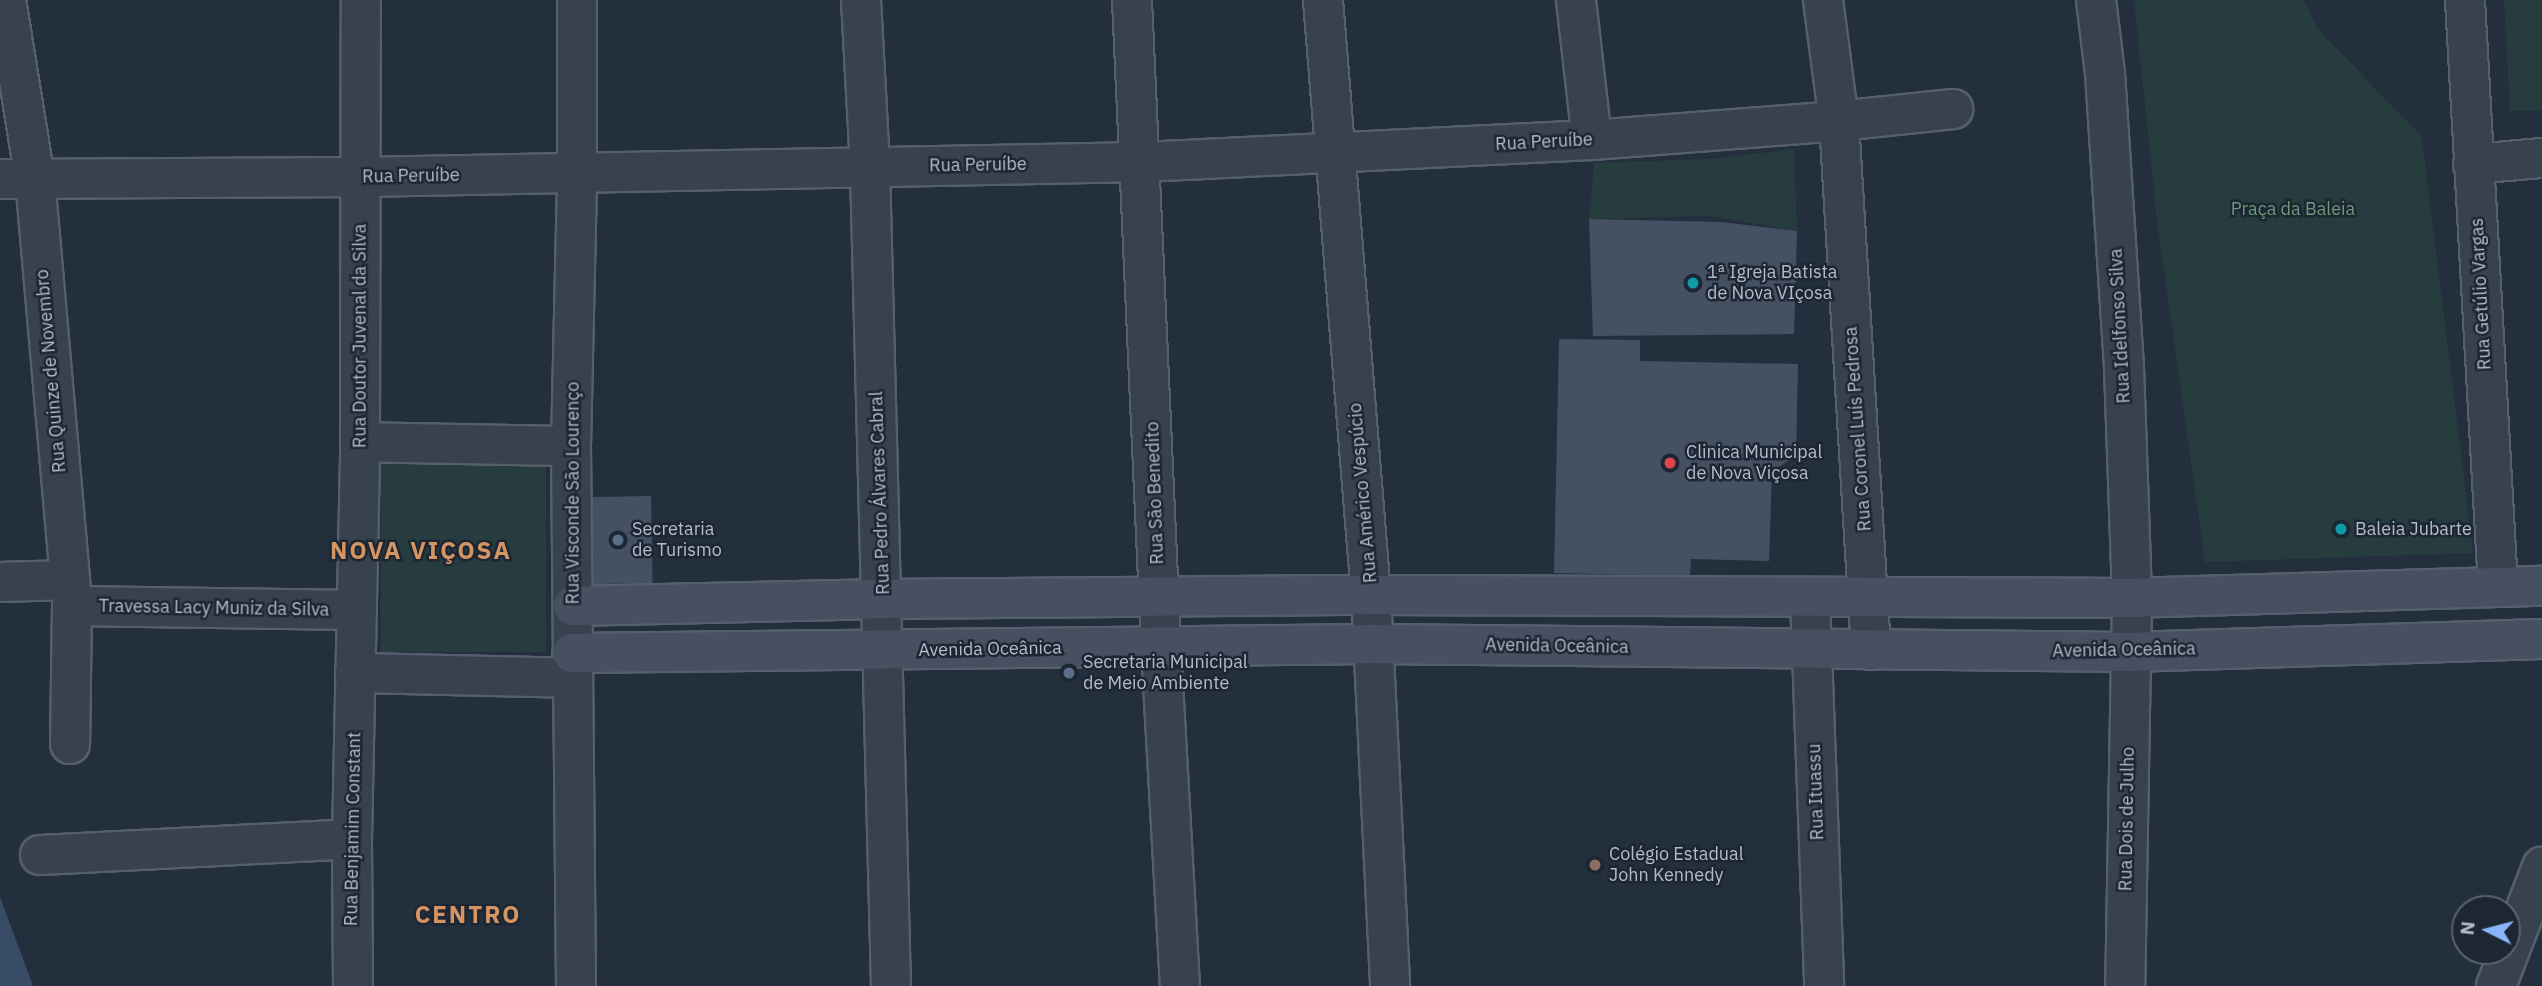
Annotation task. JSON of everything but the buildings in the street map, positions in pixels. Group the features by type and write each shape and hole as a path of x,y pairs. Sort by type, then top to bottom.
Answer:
{"street":[{"name":"Rua Quinze de Novembro","path":"6,0 17,179 70,593 70,744"},
{"name":"Rua Doutor Juvenal da Silva","path":"355,673 362,177 360,0"},
{"name":"Rua Visconde São Lourenço","path":"576,986 571,446 577,173 577,0"},
{"name":"Rua Pedro Álvares Cabral","path":"860,0 870,168 884,599 891,986"},
{"name":"Rua São Benedito","path":"1132,0 1142,162 1161,647 1180,986"},
{"name":"Rua Américo Vespúcio","path":"1323,0 1371,595 1390,986"},
{"path":"1576,0 1592,140"},
{"name":"Rua Coronel Luís Pedrosa","path":"1823,0 1839,121 1871,650"},
{"name":"Rua Idelfonso Silva","path":"2096,0 2105,73 2123,354 2132,598 2130,652"},
{"name":"Rua Getúlio Vargas","path":"2465,0 2498,587"},
{"name":"Rua Peruíbe","path":"17,179 362,177 1142,162 1592,140 1839,121 1953,108"},
{"path":"2473,164 2542,158"},
{"path":"360,442 571,446"},
{"name":"Travessa Lacy Muniz da Silva","path":"0,582 70,593 357,610"},
{"path":"573,606 884,599 1160,599 1371,595 2132,598 2542,586"},
{"name":"Rua Ituassu","path":"1810,598 1824,986"},
{"name":"Avenida Oceânica","path":"572,665 885,650 1372,644 2130,652 2542,639"},
{"name":"Rua Dois de Julho","path":"2125,986 2130,652"},
{"path":"355,673 572,665"},
{"name":"Rua Benjamim Constant","path":"353,986 355,673"},
{"path":"40,855 352,839"},
{"path":"2496,986 2542,867"}],"green space":[{"name":"Praça da Baleia","path":"2134,0 2304,0 2317,28 2422,137 2473,553 2205,562 2157,220"},
{"path":"2504,0 2542,0 2542,110 2510,111"},
{"path":"1794,149 1797,231 1711,216 1589,219 1594,163 1710,159"},
{"path":"381,460 546,460 546,652 381,652"}],"water":[{"path":"0,897 33,986 0,986"}],"place":[{"name":"1ª Igreja Batista de Nova VIçosa","path":"1693,283"},
{"name":"Clinica Municipal de Nova Viçosa","path":"1670,463"},
{"name":"Baleia Jubarte","path":"2341,529"},
{"name":"Secretaria de Turismo","path":"618,540"},
{"name":"Secretaria Municipal de Meio Ambiente","path":"1069,673"},
{"name":"Colégio Estadual John Kennedy","path":"1595,865"}],"district":[{"name":"NOVA VIÇOSA","path":"421,551"},
{"name":"CENTRO","path":"468,915"}]}
